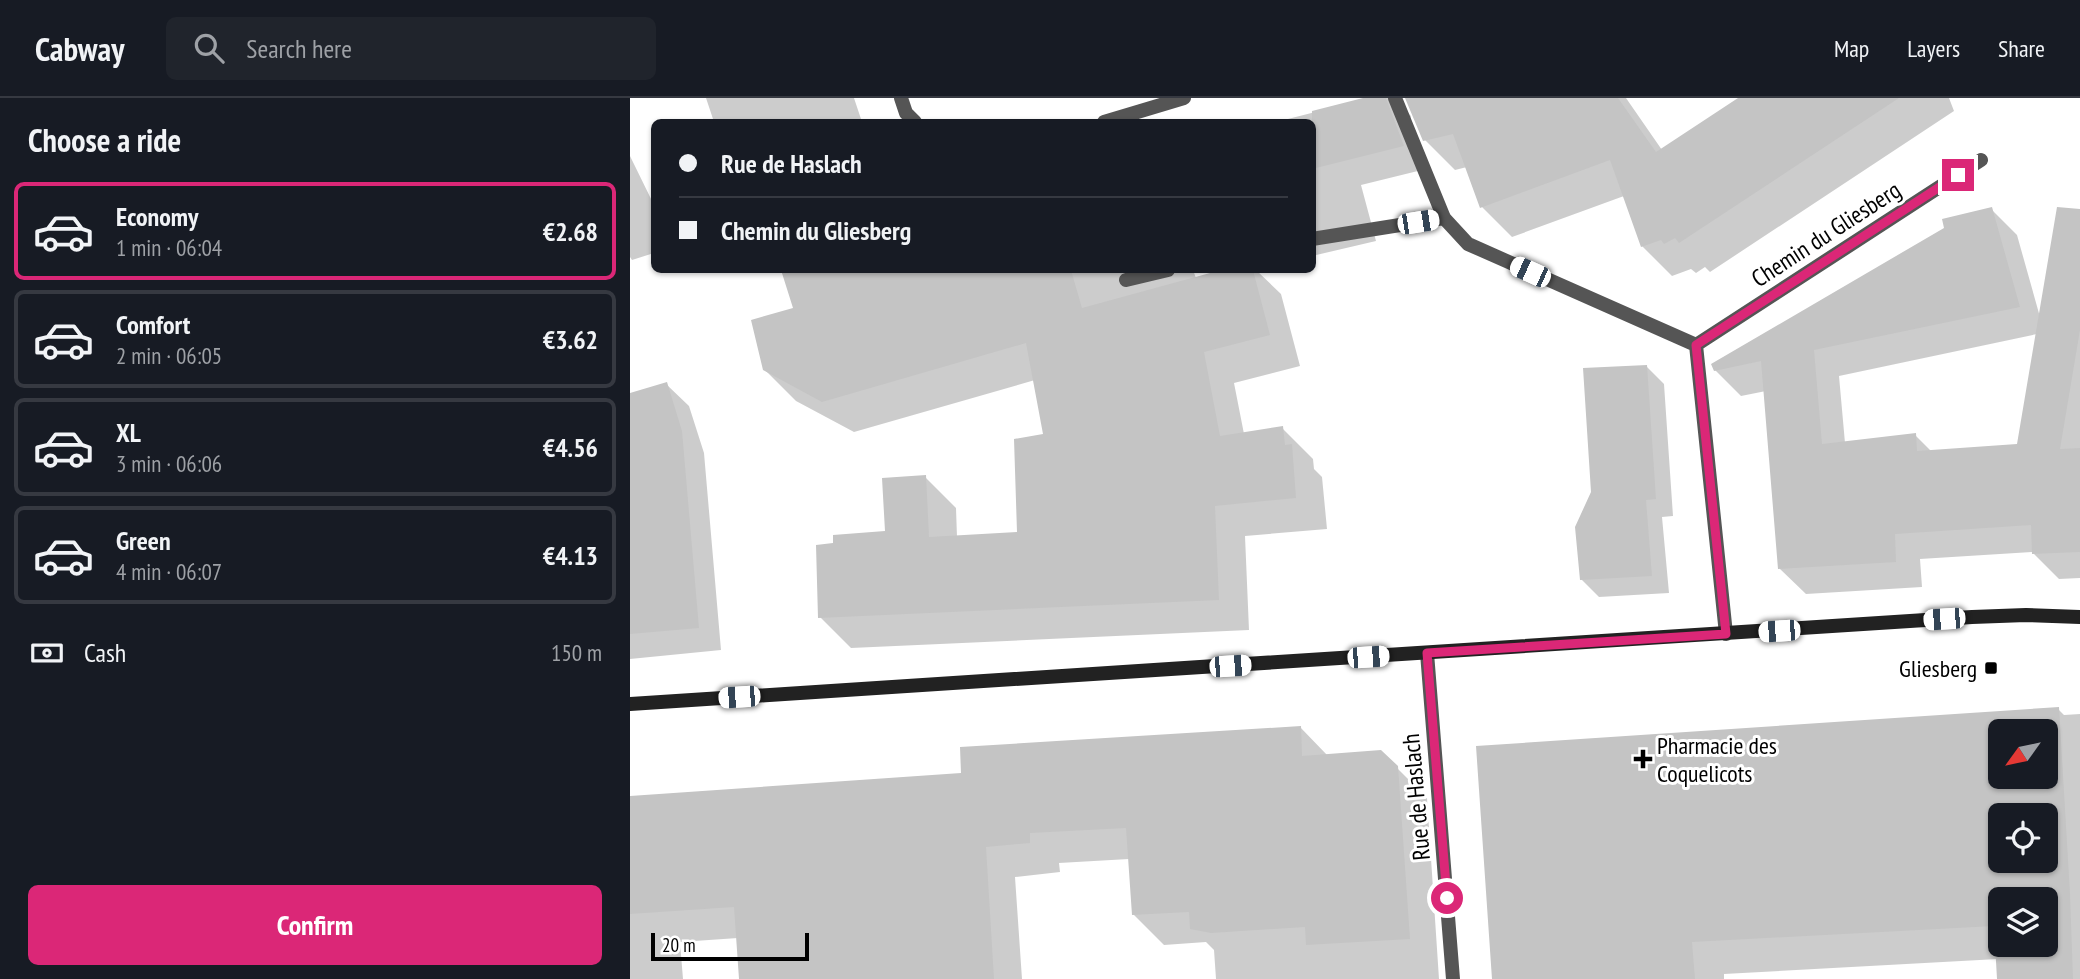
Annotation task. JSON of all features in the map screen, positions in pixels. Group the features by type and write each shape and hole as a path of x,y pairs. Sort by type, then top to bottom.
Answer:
{"main road":[{"path":"630,704 1986,617 2080,617"}],"street":[{"path":"901,98 906,113 912,119"},
{"path":"1114,119 1184,98"},
{"path":"1395,98 1444,218 1468,244 1696,345 1726,634"},
{"name":"Chemin du Gliesberg","path":"1696,345 1981,160"},
{"path":"1316,238 1444,218"},
{"path":"1126,280 1155,273"},
{"name":"Rue de Haslach","path":"1427,653 1453,979"}],"building":[{"path":"1363,98 1386,98 1404,146 1316,168 1316,119 1312,119 1312,111"},
{"path":"1405,98 1618,98 1656,152 1738,98 1899,98 1679,243 1675,238 1664,244 1661,240 1641,247 1610,160 1480,208 1453,134 1423,141"},
{"path":"1992,207 2020,307 1814,350 1822,444 1916,433 1917,451 2017,444 2057,207 2080,209 2080,330 2060,449 2080,448 2080,552 2032,554 2031,525 1895,534 1896,562 1778,569 1761,361 1714,371 1711,364 1944,228 1942,219"},
{"path":"782,273 1072,273 1082,308 1210,273 1254,273 1270,335 1204,352 1220,436 1283,426 1285,445 1292,444 1296,498 1215,506 1219,600 818,618 816,545 833,543 833,535 885,531 882,478 926,475 929,537 1017,532 1014,439 1043,434 1026,343 822,402 763,370 751,320 793,308"},
{"path":"1647,365 1656,499 1646,500 1652,576 1580,580 1575,527 1591,492 1583,368"},
{"path":"667,382 682,431 699,628 630,634 630,393"},
{"path":"2059,707 2073,979 1997,979 1996,957 2058,957 2058,887 1988,887 1988,926 1692,942 1695,979 1492,979 1476,746"},
{"path":"1301,726 1302,756 1381,750 1398,766 1410,939 1306,945 1305,927 1211,933 1190,929 1189,912 1132,915 1126,828 1030,833 1030,843 986,847 994,979 739,979 734,907 630,914 630,796 961,773 960,747"}],"place":[{"name":"Gliesberg","path":"1991,668"},
{"name":"Pharmacie des Coquelicots","path":"1643,759"}],"route":[{"path":"1447,898 1427,653 1726,634 1696,345 1958,175"}]}
